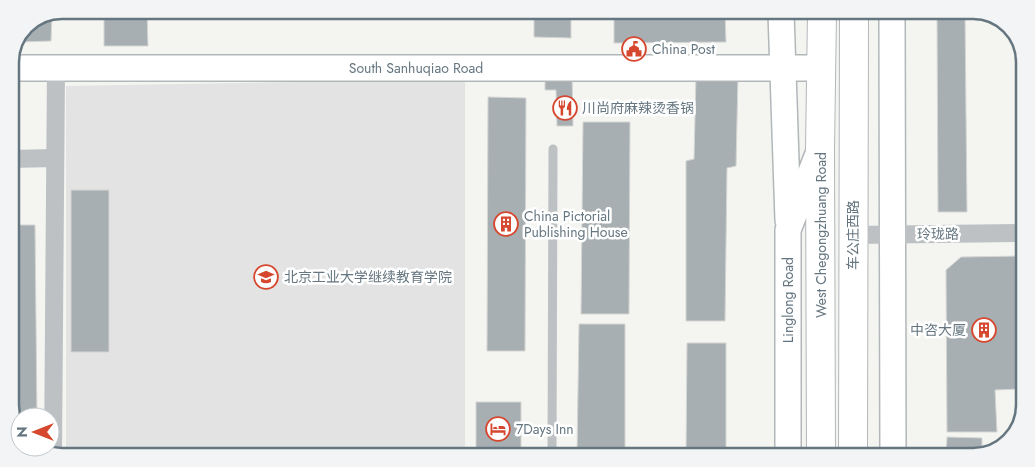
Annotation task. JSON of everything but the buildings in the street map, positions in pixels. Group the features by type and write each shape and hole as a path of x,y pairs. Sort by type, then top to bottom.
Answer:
{"main road":[{"name":"West Chegongzhuang Road","path":"821,448 820,149 822,19"},
{"name":"车公庄西路","path":"853,448 854,19"}],"street":[{"path":"781,19 788,230"},
{"path":"892,19 893,448"},
{"name":"South Sanhuqiao Road","path":"19,68 821,68"},
{"path":"53,407 56,68"},
{"name":"Linglong Road","path":"788,448 788,230 820,149"},
{"path":"19,159 55,158"},
{"name":"玲珑路","path":"853,235 1016,233"}],"lane":[{"path":"552,448 553,149"}],"shaded area":[{"name":"北京工业大学继续教育学院","path":"465,79 465,448 66,448 66,86"}],"place":[{"name":"China Post","path":"634,49"},
{"name":"川尚府麻辣烫香锅","path":"565,108"},
{"name":"China Pictorial Publishing House","path":"506,224"},
{"name":"北京工业大学继续教育学院","path":"266,277"},
{"name":"中咨大厦","path":"984,330"},
{"name":"7Days Inn","path":"498,429"}]}
